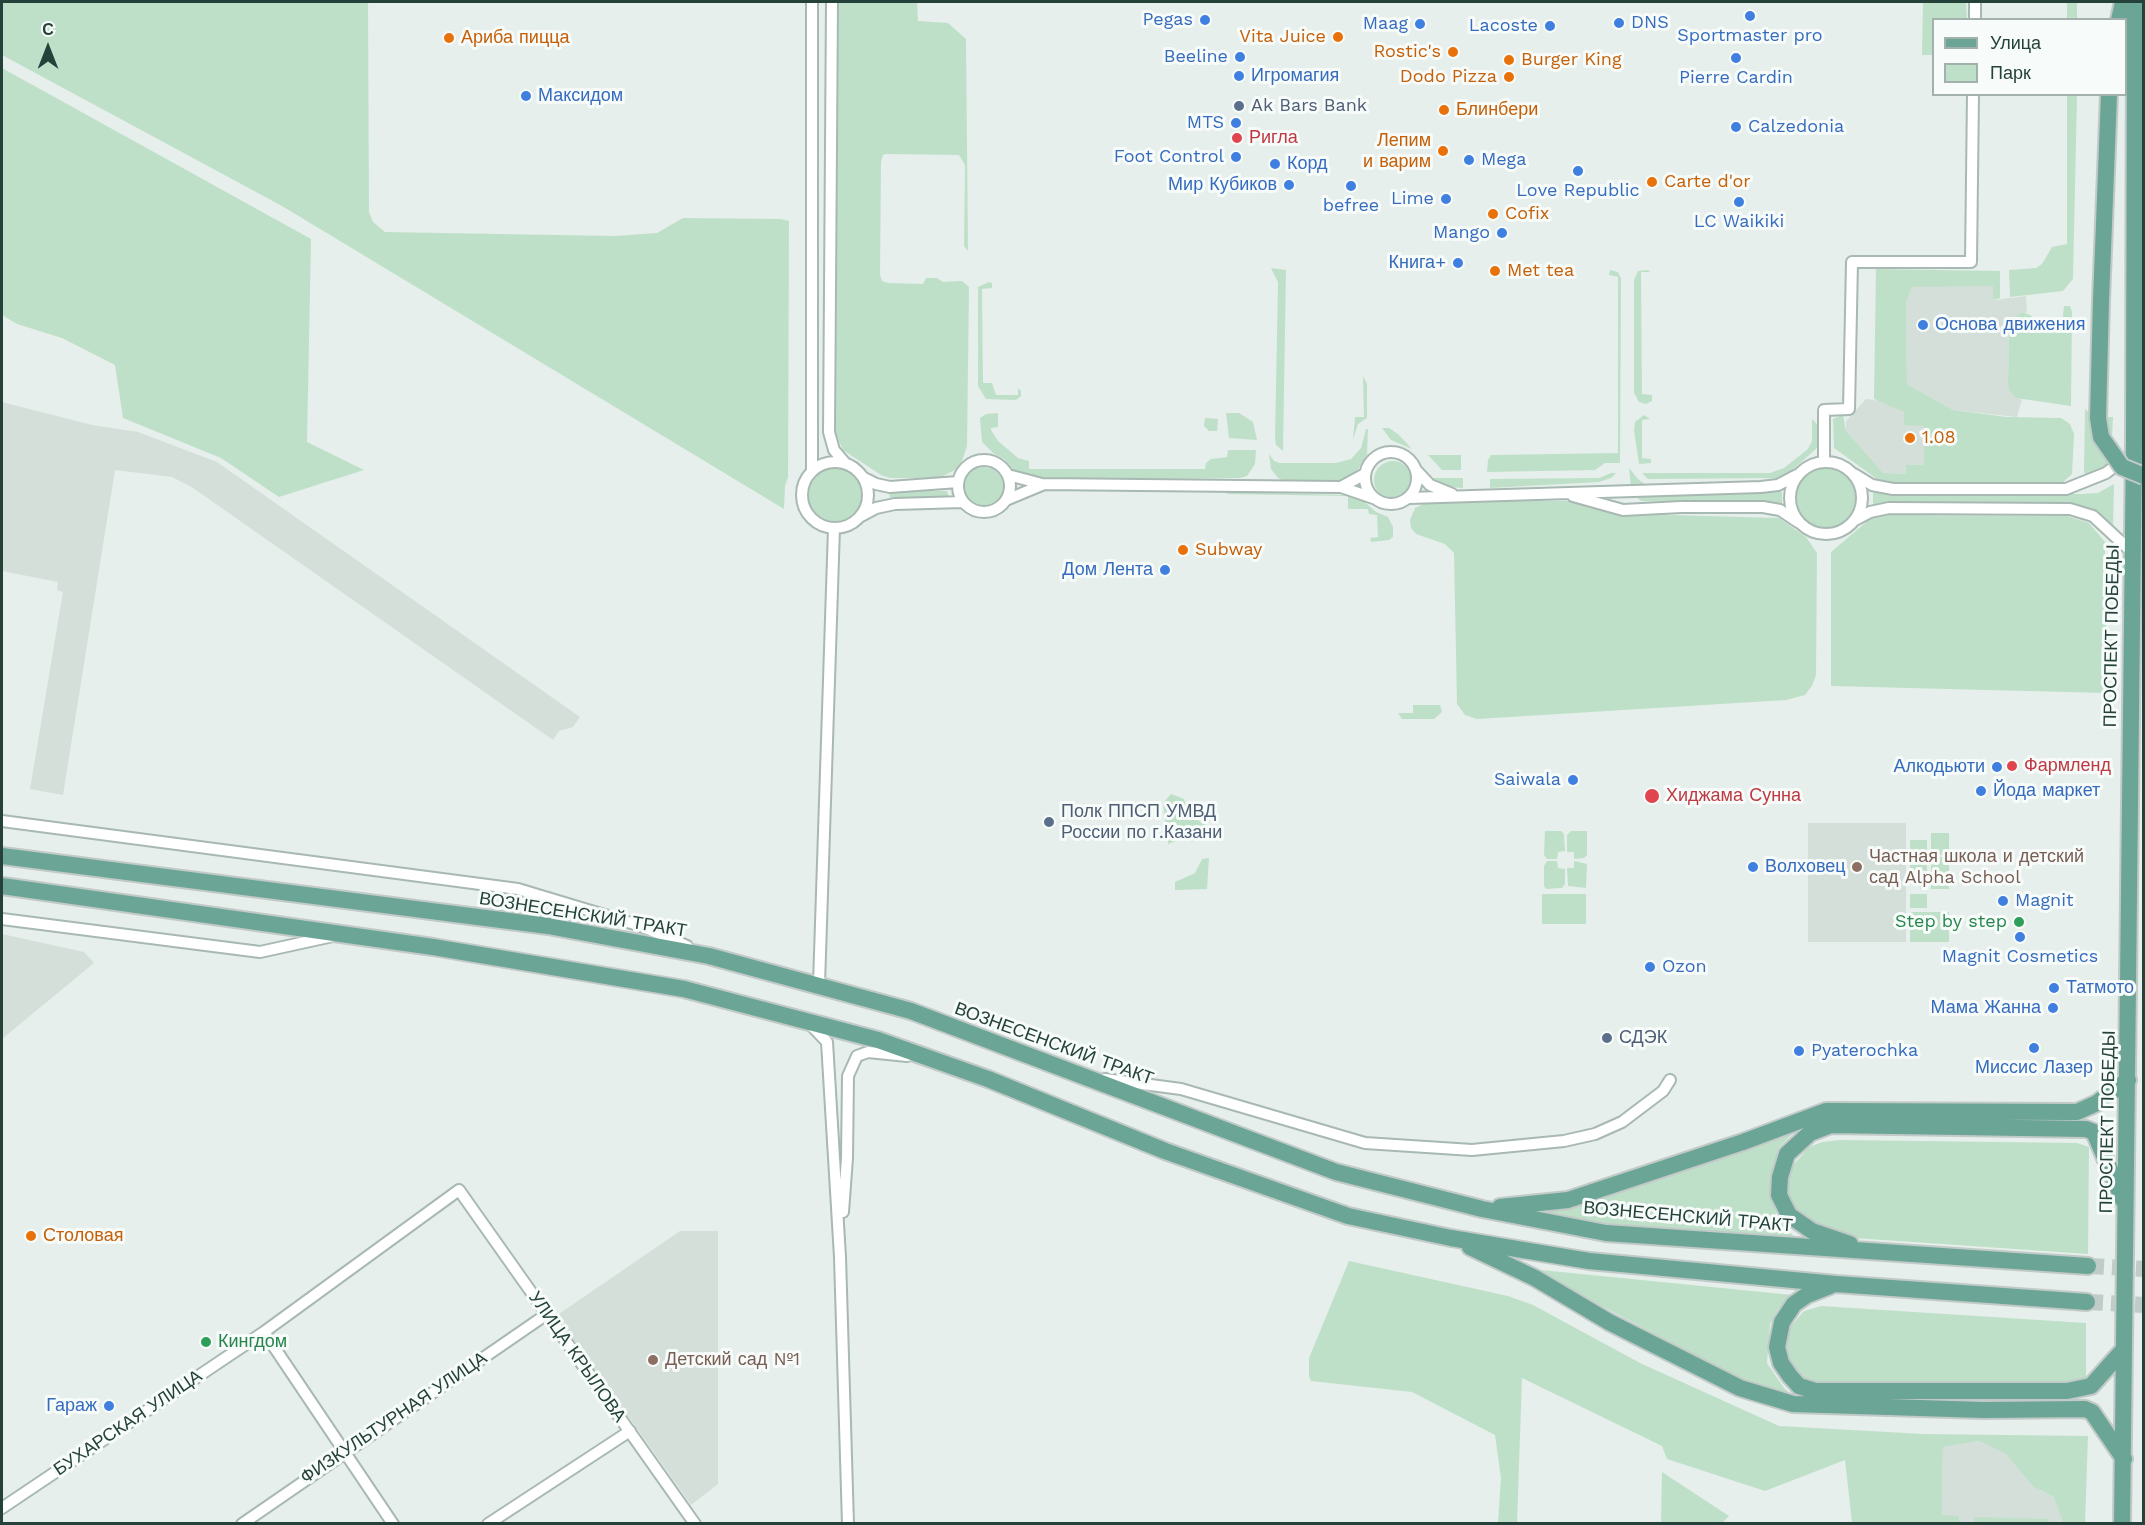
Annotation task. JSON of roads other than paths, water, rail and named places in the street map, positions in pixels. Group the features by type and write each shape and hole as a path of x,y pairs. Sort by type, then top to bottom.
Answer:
{"main road":[{"path":"2119,18 2123,2"},
{"name":"ПРОСПЕКТ ПОБЕДЫ","path":"2122,1524 2134,452 2135,2"},
{"path":"2109,96 2098,418 2101,437 2122,466 2144,476"},
{"name":"ВОЗНЕСЕНСКИЙ ТРАКТ","path":"2,856 548,926 710,956 911,1011 1336,1172 1482,1209 1606,1233 2088,1266"},
{"path":"2,886 346,934 684,989 803,1019 928,1058 1165,1151 1348,1216 1451,1238 1589,1261 1836,1284 2087,1302"},
{"path":"1482,1209 1568,1200 1743,1142 1826,1111 2077,1112 2097,1103 2128,1080"},
{"path":"1868,1251 1812,1231 1789,1215 1782,1203 1780,1177 1787,1154 1810,1133 1831,1125 2086,1129 2094,1132 2126,1207"},
{"path":"1451,1238 1535,1278 1609,1322 1740,1388 1793,1404 1983,1410 2085,1409 2091,1412 2124,1459"},
{"path":"1836,1284 1807,1295 1794,1304 1782,1322 1777,1347 1780,1363 1799,1386 1815,1391 2067,1391 2091,1386 2124,1349"}],"street":[{"path":"812,2 812,470"},
{"path":"832,2 829,432 834,450 845,463 876,484 890,487 958,482"},
{"path":"1975,2 1975,18"},
{"path":"1824,461 1824,410 1850,409 1852,262 1971,262 1973,96"},
{"path":"1372,498 1365,483 1365,474 1373,459 1391,452 1407,457 1430,485 1455,495"},
{"path":"1008,476 1042,484 1341,487 1391,505 1409,498 1455,495 1567,495 1623,490 1761,487 1778,485 1814,464 1824,461 1835,462 1872,485 1893,489 2066,489 2106,473 2134,452"},
{"path":"1006,500 1010,485 1008,476 998,464 982,460 967,466 958,482 963,502 969,508 985,513 1000,507 1006,500 1042,484"},
{"path":"845,463 829,462 812,470 803,484 803,505 811,519 834,528 844,527 876,508 895,504 963,502"},
{"path":"1409,498 1417,485 1416,470"},
{"path":"1341,487 1365,474"},
{"path":"1854,474 1863,497 1855,520"},
{"path":"1797,476 1791,486 1790,499 1798,522"},
{"path":"861,516 868,495 864,478"},
{"path":"1623,490 1634,504 1647,510"},
{"path":"1567,495 1623,510 1762,507 1780,510 1810,531 1827,534 1846,529 1855,520 1870,512 1889,508 2070,509 2093,516 2133,553"},
{"path":"819,984 834,528"},
{"path":"2,821 518,889 641,926 710,956"},
{"path":"2,919 260,952 346,934"},
{"path":"803,1019 827,1042 840,1257 848,1524"},
{"path":"840,1257 847,1158 848,1076 857,1056 868,1052 928,1058"},
{"path":"1089,1077 1181,1089 1365,1143 1472,1150 1534,1144 1595,1134 1630,1116 1663,1091 1670,1080"},
{"name":"УЛИЦА КРЫЛОВА","path":"459,1190 695,1524"},
{"name":"БУХАРСКАЯ УЛИЦА","path":"2,1508 264,1332 459,1190"},
{"name":"ФИЗКУЛЬТУРНАЯ УЛИЦА","path":"242,1524 547,1314"},
{"path":"264,1332 393,1524"},
{"path":"488,1524 630,1431"}],"tunnel":[{"path":"2088,1266 2144,1269"},
{"path":"2087,1302 2144,1305"}],"place":[{"name":"Sportmaster pro","path":"1750,16"},
{"name":"Pegas","path":"1205,20"},
{"name":"DNS","path":"1619,23"},
{"name":"Maag","path":"1420,24"},
{"name":"Lacoste","path":"1550,26"},
{"name":"Vita Juice","path":"1338,37"},
{"name":"Ариба пицца","path":"449,38"},
{"name":"Rostic's","path":"1453,52"},
{"name":"Beeline","path":"1240,57"},
{"name":"Pierre Cardin","path":"1736,58"},
{"name":"Burger King","path":"1509,60"},
{"name":"Игромагия","path":"1239,76"},
{"name":"Dodo Pizza","path":"1509,77"},
{"name":"Максидом","path":"526,96"},
{"name":"Ak Bars Bank","path":"1239,106"},
{"name":"Блинбери","path":"1444,110"},
{"name":"MTS","path":"1236,123"},
{"name":"Calzedonia","path":"1736,127"},
{"name":"Ригла","path":"1237,138"},
{"name":"Лепим и варим","path":"1443,151"},
{"name":"Foot Control","path":"1236,157"},
{"name":"Mega","path":"1469,160"},
{"name":"Корд","path":"1275,164"},
{"name":"Love Republic","path":"1578,171"},
{"name":"Carte d'or","path":"1652,182"},
{"name":"Мир Кубиков","path":"1289,185"},
{"name":"befree","path":"1351,186"},
{"name":"Lime","path":"1446,199"},
{"name":"LC Waikiki","path":"1739,202"},
{"name":"Cofix","path":"1493,214"},
{"name":"Mango","path":"1502,233"},
{"name":"Книга+","path":"1458,263"},
{"name":"Met tea","path":"1495,271"},
{"name":"Основа движения","path":"1923,325"},
{"name":"1.08","path":"1910,438"},
{"name":"Subway","path":"1183,550"},
{"name":"Дом Лента","path":"1165,570"},
{"name":"Фармленд","path":"2012,766"},
{"name":"Алкодьюти","path":"1997,767"},
{"name":"Saiwala","path":"1573,780"},
{"name":"Йода маркет","path":"1981,791"},
{"name":"Хиджама Сунна","path":"1652,796"},
{"name":"Полк ППСП УМВД России по г.Казани","path":"1049,822"},
{"name":"Волховец","path":"1753,867"},
{"name":"Частная школа и детский сад Alpha School","path":"1857,867"},
{"name":"Magnit","path":"2003,901"},
{"name":"Step by step","path":"2019,922"},
{"name":"Magnit Cosmetics","path":"2020,937"},
{"name":"Ozon","path":"1650,967"},
{"name":"Татмото","path":"2054,988"},
{"name":"Мама Жанна","path":"2053,1008"},
{"name":"СДЭК","path":"1607,1038"},
{"name":"Миссис Лазер","path":"2034,1048"},
{"name":"Pyaterochka","path":"1799,1051"},
{"name":"Столовая","path":"31,1236"},
{"name":"Кингдом","path":"206,1342"},
{"name":"Детский сад №1","path":"653,1360"},
{"name":"Гараж","path":"109,1406"}]}
